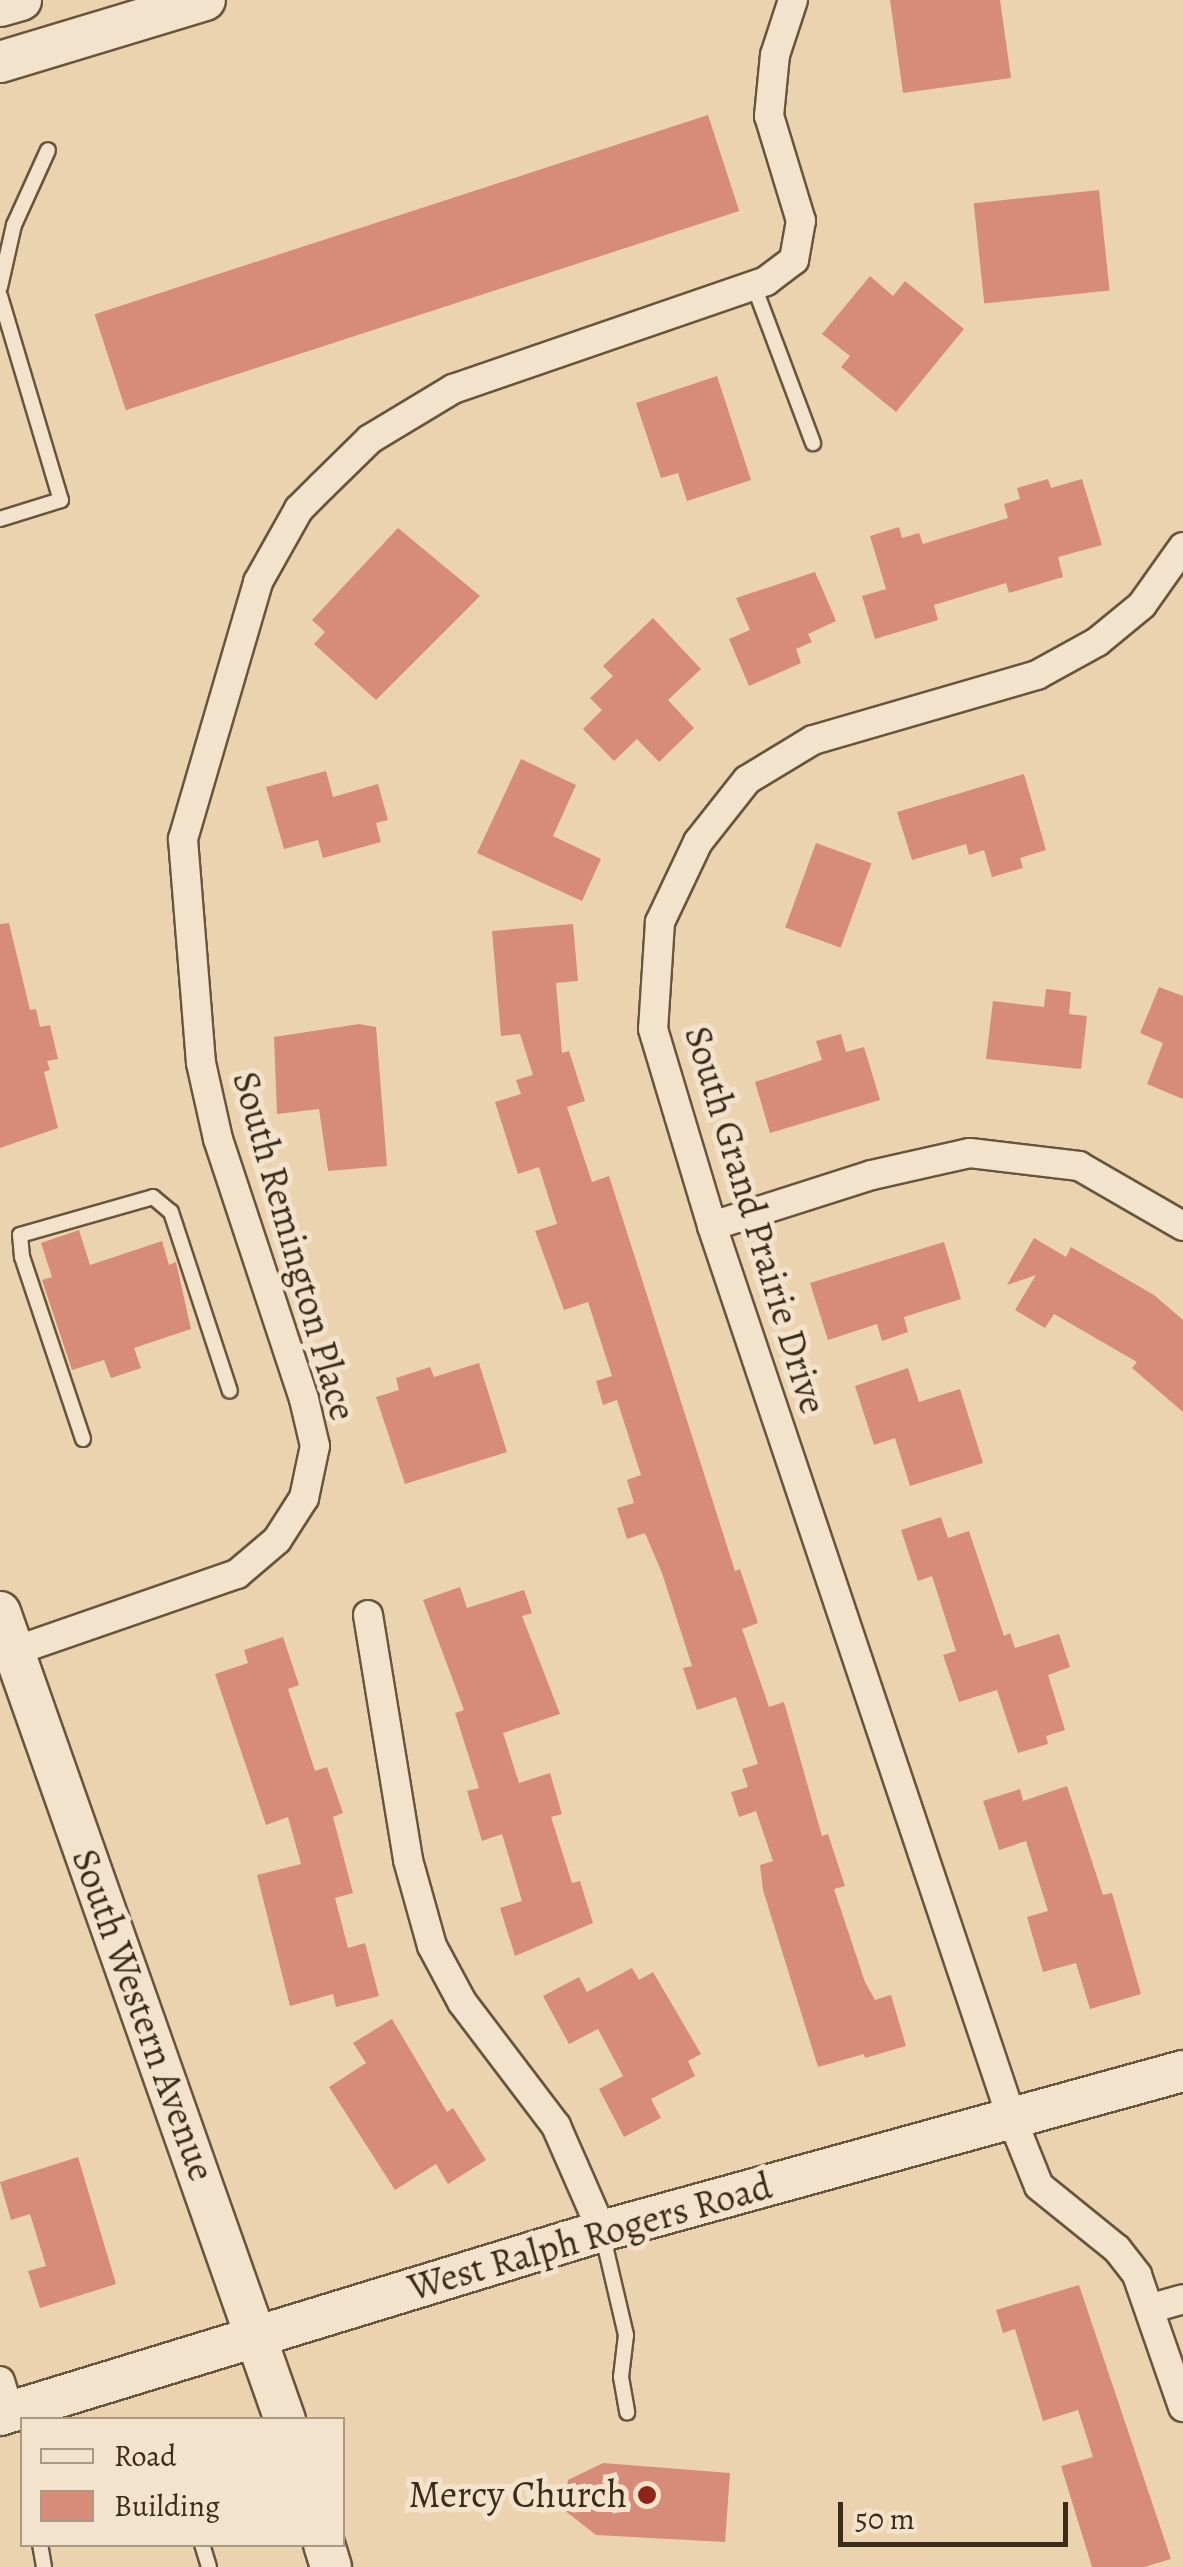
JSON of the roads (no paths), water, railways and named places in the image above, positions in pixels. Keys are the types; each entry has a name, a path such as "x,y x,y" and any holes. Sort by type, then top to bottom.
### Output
{"street":[{"path":"0,6 22,0"},
{"path":"0,62 205,0"},
{"name":"South Remington Place","path":"7,1654 237,1574 277,1540 304,1498 315,1446 304,1399 218,1139 201,1064 183,839 258,582 299,509 370,439 437,398 754,286 794,260 802,221 769,116 775,55 793,0"},
{"name":"South Grand Prairie Drive","path":"1183,546 1142,605 1097,642 1036,674 813,740 748,780 698,842 660,922 653,1030 712,1226 1012,2120 1038,2186 1117,2249 1152,2308 1183,2407"},
{"path":"712,1226 872,1175 970,1153 1078,1166 1183,1226"},
{"name":"South Western Avenue","path":"0,1612 7,1654 258,2334 283,2417"},
{"path":"368,1615 408,1860 432,1946 462,2002 556,2126 602,2231"},
{"name":"West Ralph Rogers Road","path":"3,2402 258,2334 602,2231 1183,2071"},
{"path":"1152,2308 1183,2299"}],"lane":[{"path":"0,287 14,225 48,150"},
{"path":"754,286 813,443"},
{"path":"0,296 3,317 62,500 0,519"},
{"path":"82,1439 22,1257 20,1235 153,1197 171,1212 230,1391"},
{"path":"602,2231 626,2335 621,2376 627,2412"}],"place":[{"name":"Mercy Church","path":"647,2495"}]}
